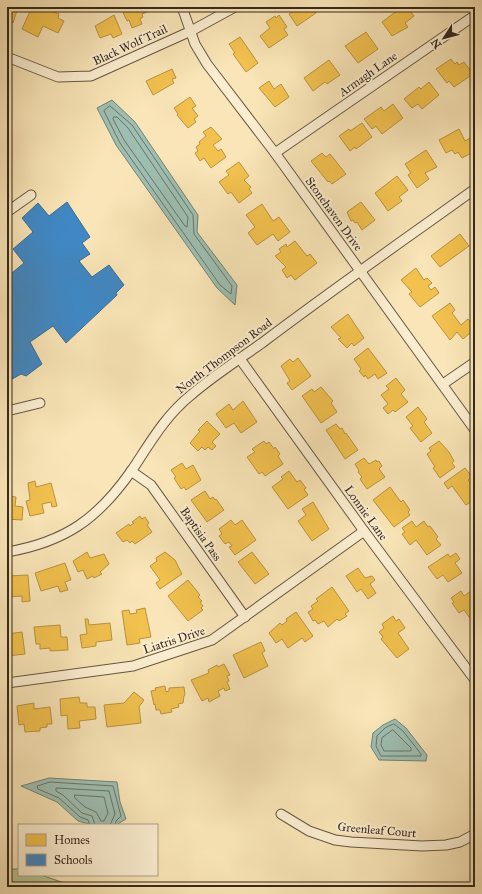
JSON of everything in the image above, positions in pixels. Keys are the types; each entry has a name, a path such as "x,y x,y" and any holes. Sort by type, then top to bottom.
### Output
{"street":[{"name":"Stonehaven Drive","path":"182,7 190,31 207,64 275,153 475,430"},
{"name":"Black Wolf Trail","path":"7,57 58,77 91,76 190,31 235,7"},
{"name":"Armagh Lane","path":"275,153 471,18 475,18"},
{"name":"North Thompson Road","path":"7,552 55,539 81,525 97,512 131,471 168,416 193,393 475,189"},
{"path":"7,212 31,195"},
{"name":"Lonnie Lane","path":"240,359 364,531 474,676"},
{"path":"443,384 475,362"},
{"path":"7,411 40,403"},
{"name":"Baptisia Pass","path":"131,471 151,485 245,617"},
{"name":"Liatris Drive","path":"7,683 133,666 212,640 364,531"},
{"name":"Greenleaf Court","path":"281,814 309,831 328,838 351,842 422,846 446,845 460,842 475,834"}],"green space":[{"path":"7,869 18,869 18,876 44,876 76,887 7,887"}],"water":[{"path":"112,100 135,122 198,215 197,232 237,285 235,305 217,288 116,145 97,108"},
{"path":"395,719 406,728 427,755 426,761 379,760 371,747 373,733 383,725"},
{"path":"49,778 117,782 120,802 126,819 118,824 89,824 78,821 57,802 21,786"}],"building: Homes":[{"path":"7,7 18,7 13,23 7,22"},
{"path":"39,7 59,14 58,18 64,21 58,33 43,26 38,37 22,29 31,9 37,11"},
{"path":"145,7 147,12 142,14 143,17 140,19 142,24 132,28 129,20 127,21 121,8"},
{"path":"299,7 312,7 316,13 297,26 289,14"},
{"path":"402,7 407,7 414,16 405,23 408,27 392,36 382,22"},
{"path":"114,15 122,34 113,38 111,34 100,38 95,26"},
{"path":"279,15 287,27 284,29 288,35 269,48 260,36 270,28 266,22 275,16 276,18"},
{"path":"366,32 378,49 358,63 345,46"},
{"path":"240,37 258,63 246,72 233,54 235,53 229,44"},
{"path":"451,59 455,64 457,62 459,65 464,62 473,74 454,87 449,81 447,83 436,69"},
{"path":"329,60 340,75 327,84 325,82 313,91 304,78"},
{"path":"172,69 176,78 172,79 174,83 153,95 146,81"},
{"path":"269,81 274,89 281,84 289,97 275,107 259,88"},
{"path":"429,82 439,95 422,109 418,104 412,108 404,99 419,87 421,89"},
{"path":"190,97 196,106 192,108 198,116 194,119 196,122 188,128 177,115 178,114 174,108"},
{"path":"393,104 403,118 382,134 376,126 372,129 364,119 381,107 384,111"},
{"path":"362,123 372,137 356,149 355,147 350,151 339,136"},
{"path":"211,127 222,139 213,145 218,151 221,149 226,157 211,168 204,158 200,161 195,153 198,151 196,147 200,144 199,142 206,136 203,132"},
{"path":"459,129 465,141 470,138 475,148 475,151 462,158 458,152 455,154 452,150 446,153 439,140"},
{"path":"426,150 437,167 425,173 429,179 417,188 408,175 411,173 405,164"},
{"path":"322,153 326,157 330,154 346,174 332,184 329,181 328,182 311,161"},
{"path":"239,162 249,176 244,180 251,187 249,189 252,193 239,203 231,192 228,194 219,182 229,175 226,171"},
{"path":"397,176 408,190 399,197 402,201 388,211 375,193"},
{"path":"361,202 375,220 362,230 357,222 355,223 353,220 351,221 347,212"},
{"path":"262,204 273,221 279,217 290,232 278,241 273,234 257,245 248,233 255,227 246,215"},
{"path":"460,234 469,246 440,267 431,256"},
{"path":"295,241 307,256 310,254 317,263 295,280 291,275 287,278 282,270 286,267 275,256 281,252 279,249 286,244 287,247"},
{"path":"416,268 424,280 427,278 432,283 428,286 431,290 435,287 439,293 420,307 409,294 412,292 401,280"},
{"path":"450,303 455,310 452,313 461,325 468,319 475,327 475,329 463,339 457,332 450,340 432,316"},
{"path":"348,314 364,338 354,346 352,343 347,348 338,339 341,338 331,327"},
{"path":"368,348 387,373 378,379 375,374 368,379 365,375 364,377 359,371 361,369 354,359"},
{"path":"298,358 311,376 292,390 287,383 290,381 281,366 290,359 293,362"},
{"path":"396,378 405,390 401,394 408,402 395,412 393,410 388,414 383,408 388,404 381,395 389,389 386,386"},
{"path":"321,387 333,401 331,403 337,412 321,423 302,396 312,389 314,392"},
{"path":"243,401 257,422 241,433 234,423 226,428 216,414 229,404 233,410"},
{"path":"418,407 427,419 424,422 432,433 421,442 410,428 413,426 406,417"},
{"path":"207,421 220,434 212,442 216,446 212,450 208,447 205,450 202,447 198,451 190,443 200,431 198,430"},
{"path":"336,424 340,429 342,428 358,450 345,459 326,430"},
{"path":"264,441 266,444 269,442 274,449 275,447 280,454 278,456 283,464 265,476 262,472 259,474 247,457 255,452 252,449"},
{"path":"439,441 449,452 454,461 452,463 455,467 440,478 433,468 435,467 427,454 431,451 429,448"},
{"path":"364,458 369,464 376,460 377,462 379,461 382,466 379,469 385,477 367,489 360,479 362,477 355,464"},
{"path":"182,463 186,469 193,465 201,480 186,490 184,487 181,489 171,470"},
{"path":"465,468 472,477 468,480 475,489 475,499 466,505 452,486 448,489 444,483"},
{"path":"289,471 297,482 300,480 306,488 304,489 308,495 288,509 272,487 283,479 281,477"},
{"path":"35,481 36,487 51,483 57,506 52,507 51,502 42,504 44,513 30,516 26,501 30,500 28,483"},
{"path":"390,487 401,502 403,500 410,510 408,512 410,515 394,527 373,500"},
{"path":"205,491 210,499 213,497 215,500 216,499 224,510 207,522 191,500"},
{"path":"7,496 16,497 15,506 23,507 22,520 7,519"},
{"path":"313,502 329,529 312,541 298,521 306,515 302,509"},
{"path":"140,516 142,519 145,517 149,523 147,525 152,532 135,544 132,541 130,543 127,540 123,542 116,533 129,524 130,526 134,523 132,522"},
{"path":"231,520 235,525 242,520 256,540 235,555 229,547 232,546 229,542 225,544 219,536 222,534 219,529"},
{"path":"412,521 416,527 424,521 428,527 430,526 438,537 436,539 441,545 427,555 416,540 410,545 402,534 405,532 402,528"},
{"path":"87,552 90,558 104,554 109,564 100,572 102,574 94,578 93,576 87,579 83,570 78,572 73,561"},
{"path":"165,552 175,560 182,574 160,589 156,583 160,580 150,566 157,561 156,558"},
{"path":"252,552 269,574 255,584 238,562"},
{"path":"456,553 460,559 455,563 462,573 448,582 443,575 437,579 428,567 448,554 450,557"},
{"path":"65,563 71,580 65,582 68,590 60,592 58,586 41,591 35,573"},
{"path":"358,568 365,578 372,576 375,580 370,584 376,593 368,599 361,589 357,592 346,576"},
{"path":"28,575 30,601 22,602 22,596 7,597 7,576"},
{"path":"188,580 200,595 198,597 202,601 200,602 203,606 201,608 203,610 188,621 168,596"},
{"path":"332,587 349,611 345,614 347,616 339,621 337,619 328,627 324,621 318,624 315,620 313,621 308,612 313,609 311,606 318,601 316,599"},
{"path":"475,588 475,619 472,621 464,610 459,613 452,603 454,602 451,598 461,591 464,596"},
{"path":"145,608 151,637 139,639 140,643 127,645 122,611 129,610 130,614 137,613 136,610"},
{"path":"296,612 313,636 305,642 302,638 288,648 282,639 276,643 269,633 280,623 282,625 287,621 286,619"},
{"path":"393,616 396,621 399,619 405,628 398,633 409,649 397,658 381,639 383,637 379,632 384,628 382,624"},
{"path":"85,619 88,619 89,625 110,623 112,640 96,642 96,646 82,648 80,635 87,634"},
{"path":"60,625 61,637 67,637 68,650 50,651 50,648 40,649 40,644 36,644 34,627"},
{"path":"22,632 25,654 7,656 7,634"},
{"path":"261,642 265,651 262,653 268,666 244,678 233,655"},
{"path":"224,664 230,675 227,676 229,681 227,682 230,689 225,691 224,688 218,691 220,696 209,702 208,698 202,701 191,680 209,673 208,670 217,665 218,667"},
{"path":"165,686 166,692 169,691 169,688 184,687 185,695 183,703 178,704 179,707 171,709 172,712 161,714 160,710 156,710 151,691 156,690 155,688"},
{"path":"134,692 144,700 139,707 141,723 107,727 104,705 124,703"},
{"path":"79,697 80,703 87,703 87,707 95,707 96,719 79,721 80,728 68,729 67,715 61,716 60,699"},
{"path":"34,703 34,709 50,707 52,724 47,724 47,727 40,728 40,731 25,732 24,724 19,725 17,706"}],"building: Schools":[{"path":"67,202 90,237 82,243 90,254 79,261 92,277 109,265 124,285 116,293 117,295 66,343 53,326 30,342 42,364 26,376 21,374 7,382 7,277 24,263 13,249 33,232 22,218 38,203 49,216"}]}
